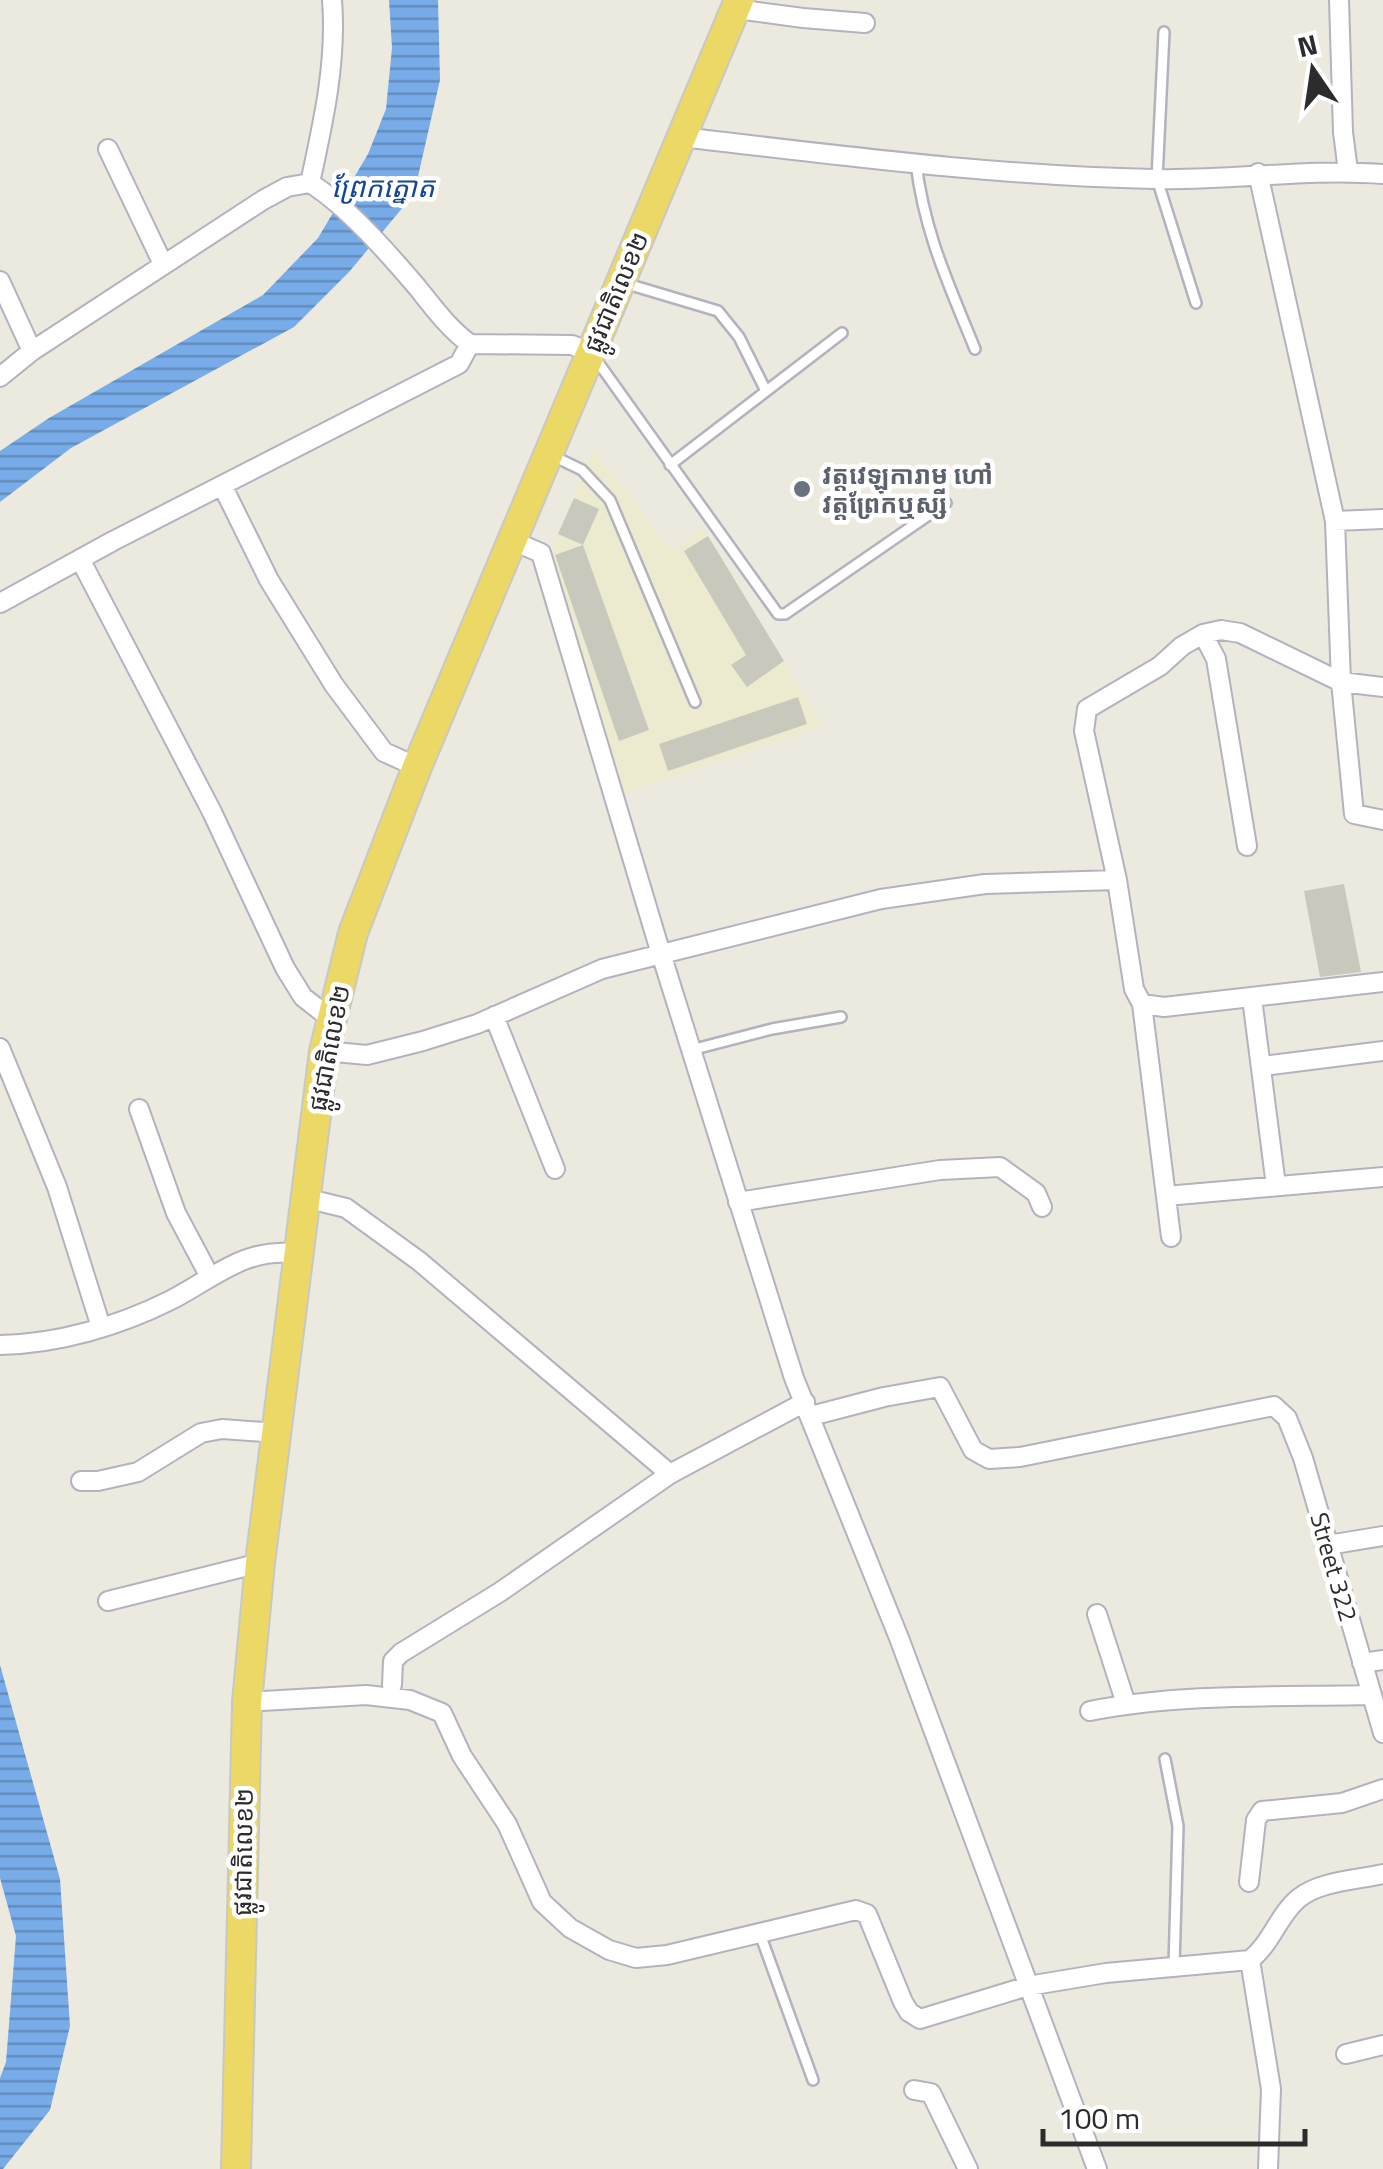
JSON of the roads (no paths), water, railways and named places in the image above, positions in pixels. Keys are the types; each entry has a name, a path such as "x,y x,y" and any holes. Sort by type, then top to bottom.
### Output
{"highway":[{"name":"ផ្លូវជាតិលេខ២","path":"236,2169 247,1702 260,1563 324,1051 353,933 417,768 738,4"}],"street":[{"path":"310,183 327,106 334,24 332,0"},
{"path":"1339,0 1348,171"},
{"path":"738,4 803,18 866,23"},
{"path":"681,137 972,170 1157,179 1348,171 1383,174"},
{"path":"108,149 163,264"},
{"path":"1258,173 1335,521 1341,682 1354,814 1383,820"},
{"path":"0,377 32,351 163,264 287,187 310,183 327,194 457,335 470,344 572,345 590,352"},
{"path":"0,281 32,351"},
{"path":"0,603 458,364 470,344"},
{"path":"222,485 269,580 334,685 384,752 417,768"},
{"path":"1335,521 1383,520"},
{"path":"514,542 540,553 738,1202 808,1409 899,1638 1097,2169"},
{"path":"80,559 212,812 285,968 303,997 332,1019"},
{"path":"1171,1238 1142,1004 1134,988 1084,718 1087,710 1160,666 1182,646 1203,634 1221,630 1240,633 1341,682 1383,687"},
{"path":"1203,634 1216,659 1246,846"},
{"path":"324,1051 368,1055 477,1024 602,969 881,900 985,884 1116,880"},
{"path":"1142,1004 1164,1007 1383,982"},
{"path":"1252,998 1276,1186"},
{"path":"494,1016 555,1169"},
{"path":"0,1048 56,1187 102,1327"},
{"path":"1263,1066 1383,1051"},
{"path":"139,1109 176,1213 210,1276"},
{"path":"738,1202 940,1170 1000,1168 1036,1194 1042,1207"},
{"path":"1166,1196 1383,1177"},
{"path":"306,1198 346,1208 419,1260 670,1474"},
{"path":"0,1345 62,1339 102,1327 170,1301 210,1276 275,1250 298,1254"},
{"name":"Street 322","path":"808,1409 940,1387 973,1450 989,1459 1020,1457 1274,1406 1287,1418 1303,1458 1383,1733"},
{"path":"392,1686 393,1662 401,1653 500,1592 670,1474 808,1409"},
{"path":"81,1480 98,1481 138,1472 201,1433 222,1429 278,1433"},
{"path":"1328,1545 1383,1536"},
{"path":"108,1600 260,1563"},
{"path":"1097,1614 1126,1704"},
{"path":"1362,1663 1383,1660"},
{"path":"247,1702 366,1695 410,1700 442,1713 462,1756 507,1824 542,1902 570,1928 609,1950 636,1958 668,1955 856,1910 867,1914 903,2002 920,2019 1028,1986 1106,1973 1250,1960 1297,1900 1313,1890 1383,1874"},
{"path":"1090,1712 1126,1704 1371,1695"},
{"path":"1249,1882 1256,1820 1262,1811 1342,1803 1383,1789"},
{"path":"1250,1960 1271,2089 1268,2169"},
{"path":"1346,2054 1383,2046"},
{"path":"914,2090 932,2093 968,2169"}],"lane":[{"path":"1164,32 1157,179 1196,303"},
{"path":"916,163 930,237 975,350"},
{"path":"621,282 718,310 739,337 766,391"},
{"path":"670,465 842,333"},
{"path":"590,352 778,614 784,614 846,574 946,503"},
{"path":"548,454 582,470 610,500 694,702"},
{"path":"691,1050 772,1029 842,1017"},
{"path":"1165,1759 1178,1826 1174,1966"},
{"path":"760,1934 813,2080"}],"water":[{"name":"ព្រែកត្នោត","path":"389,0 438,0 440,80 414,194 349,272 294,327 71,448 0,502 0,451 49,418 263,295 318,238 368,154 386,109 392,48"},
{"path":"0,1665 60,1879 70,2026 50,2110 3,2169 0,2078 6,2062 16,1936 0,1878"}],"place":[{"name":"វត្តវេឡុការាម ហៅ វត្តព្រែកឬស្សី","path":"802,489"}]}
